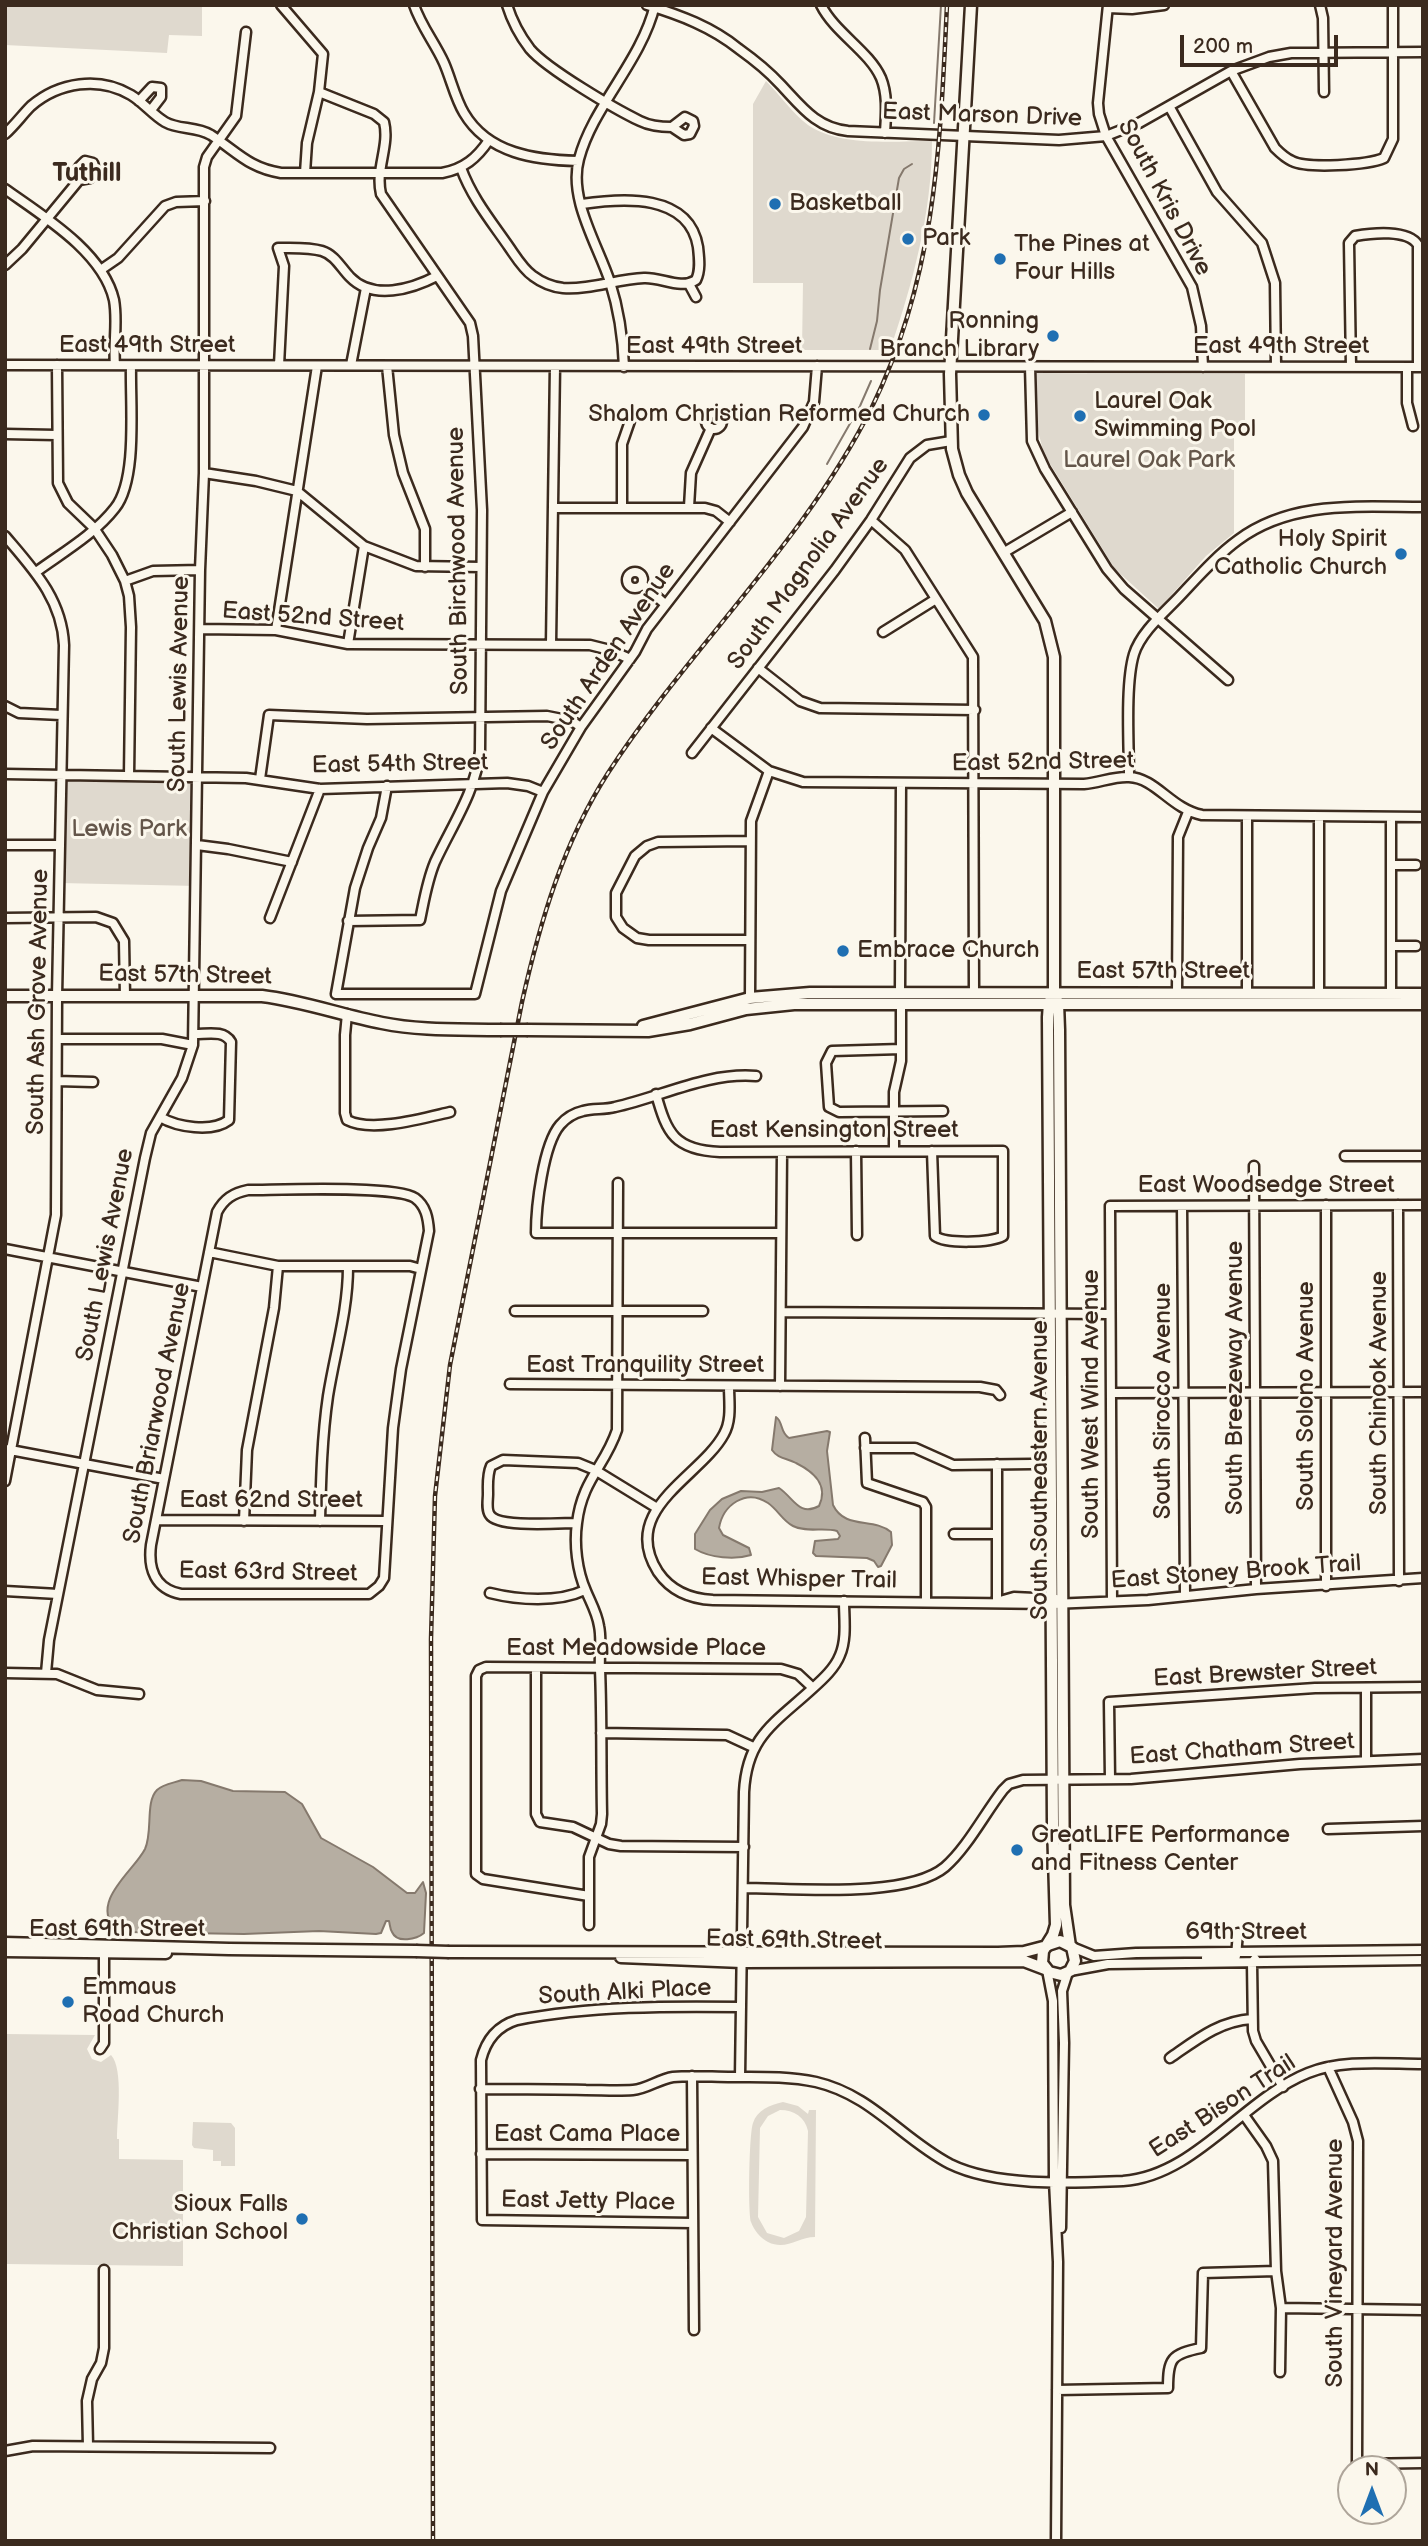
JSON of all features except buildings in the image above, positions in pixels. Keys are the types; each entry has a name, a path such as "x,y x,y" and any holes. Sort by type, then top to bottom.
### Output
{"main road":[{"name":"South Southeastern Avenue","path":"971,5 950,366 951,441 962,482 1045,621 1052,644 1055,671 1056,1314 1063,1602 1056,1925 1048,1945"},
{"name":"East 57th Street","path":"612,1030 651,1024 750,998 810,993 901,998 1423,1004"},
{"name":"East 57th Street","path":"5,996 262,996 301,1002 382,1023 412,1027 660,1030 762,1006 832,1004 892,997 974,993 1054,1000 1177,993 1423,994"},
{"name":"South Southeastern Avenue","path":"1056,1314 1052,1600 1063,1905 1071,1947"},
{"path":"1060,1941 1071,1947 1075,1961 1069,1971 1057,1975 1046,1970 1041,1959 1048,1945 1060,1941"},
{"name":"East 69th Street","path":"5,1943 194,1953 229,1949 1024,1961 1046,1970"},
{"name":"East 69th Street","path":"742,1957 1024,1952 1048,1945"},
{"name":"East 69th Street","path":"5,1951 104,1948"}],"street":[{"path":"282,5 323,54 319,92 307,143 305,173"},
{"path":"414,5 423,28 442,59 464,113 482,136 530,158 578,161"},
{"path":"507,5 513,22 532,51 555,70 640,121 660,127 672,127"},
{"path":"821,5 829,20 880,76 886,97 885,133"},
{"path":"1108,7 1132,9 1164,5"},
{"path":"1320,5 1323,18 1324,92"},
{"path":"1231,71 1275,148 1283,156 1294,163 1308,165 1372,164 1384,158 1393,139 1393,5"},
{"path":"624,367 621,324 610,282 587,226 577,183 578,161 589,134 641,43 652,6"},
{"name":"East Marson Drive","path":"652,6 695,22 738,47 816,122 841,131 1059,140 1106,136 1139,123 1231,71 1269,57 1290,53 1423,52"},
{"name":"South Kris Drive","path":"1108,7 1099,114 1106,136 1192,288 1201,326 1203,367"},
{"name":"South Lewis Avenue","path":"46,1673 58,1594 151,1132 182,1078 194,1045 204,473 205,163 232,124 238,108 246,32"},
{"path":"5,134 41,99 57,90 73,85 103,85 121,90 168,124 196,128 262,170 281,173 435,173 461,168 480,154 489,140"},
{"path":"139,101 152,87 161,89 161,97 151,110"},
{"name":"South Birchwood Avenue","path":"319,92 374,114 384,122 386,140 379,188 383,200 470,323 481,469 479,761 472,784 434,864 420,920 348,921"},
{"path":"1169,106 1221,197 1262,243 1275,283 1276,367"},
{"path":"461,168 475,200 533,276 561,288 646,278 690,284"},
{"path":"5,265 22,249 79,180"},
{"path":"5,189 47,219 102,270 114,301 115,365"},
{"path":"582,204 620,200 657,204 678,212 692,227 698,250 699,275 690,284"},
{"path":"102,270 118,258 165,206 176,202 205,201"},
{"path":"1351,367 1349,243 1355,236 1405,235 1415,240 1418,245 1421,367"},
{"path":"279,365 284,266 278,248 324,251 351,278 366,288 411,288 437,276"},
{"path":"690,284 696,297"},
{"path":"351,365 366,288"},
{"name":"East 49th Street","path":"5,365 1421,367"},
{"path":"57,365 57,476 61,491 71,507 94,528 112,555 125,581 131,612 129,776"},
{"path":"36,572 94,528 119,503 129,479 131,366"},
{"path":"276,631 317,366"},
{"path":"387,366 394,435 402,473 425,529 425,567"},
{"path":"551,644 555,366"},
{"name":"South Arden Avenue","path":"348,921 336,994 475,994 501,891 543,792 581,727 630,659 665,604 803,427 814,402 817,366"},
{"path":"1030,366 1032,441 1045,469 1107,569 1124,589 1228,680"},
{"path":"1407,367 1407,403 1413,426"},
{"path":"622,507 622,444 630,421"},
{"path":"689,507 691,472 711,428"},
{"path":"5,434 56,435"},
{"name":"South Magnolia Avenue","path":"692,753 871,520 916,452 934,443 951,441"},
{"path":"204,473 297,491 364,546 425,567 481,568"},
{"path":"554,508 689,507 716,511 730,522"},
{"path":"1129,777 1131,667 1138,646 1159,618 1225,551 1253,530 1277,519 1321,508 1423,507"},
{"path":"1003,553 1072,512"},
{"path":"871,520 905,550 973,657 974,993"},
{"name":"South Ash Grove Avenue","path":"5,536 36,572 52,598 62,626 64,645 56,1215 8,1449 5,1481"},
{"path":"348,644 364,546"},
{"name":"East 52nd Street","path":"125,581 153,571 201,570"},
{"path":"642,584 665,604"},
{"path":"883,632 936,599"},
{"name":"East 52nd Street","path":"200,629 276,631 348,644 551,644 599,647 630,659"},
{"path":"758,668 800,701 820,708 975,710"},
{"path":"5,706 19,713 61,715"},
{"path":"260,779 269,715 333,719 547,716 572,721 581,727"},
{"name":"East 52nd Street","path":"710,728 769,771 792,779 818,783 1054,784 1097,783 1129,777 1149,783 1188,813"},
{"path":"750,998 750,841 753,811 769,771"},
{"name":"East 54th Street","path":"5,774 260,779 320,789 515,784 543,792"},
{"path":"894,1151 894,1112 901,1049 901,783"},
{"path":"348,921 362,865 381,818 387,786"},
{"path":"270,918 320,789"},
{"path":"1177,993 1178,837 1188,813 1247,817 1423,817"},
{"path":"1247,817 1247,994"},
{"path":"1319,817 1320,994"},
{"path":"1391,817 1391,994"},
{"path":"750,841 652,844 638,852 631,861 615,898 616,917 637,938 750,940"},
{"path":"5,845 60,845"},
{"path":"197,845 292,862"},
{"path":"1391,865 1416,865"},
{"path":"5,918 96,917 116,926 124,941 125,996"},
{"path":"1391,946 1416,946"},
{"path":"347,1014 347,1119 358,1124 404,1123 450,1112"},
{"path":"160,1117 174,1124 189,1126 217,1126 229,1120 231,1042 222,1034 195,1034"},
{"path":"57,1039 162,1039 194,1045"},
{"path":"901,1049 835,1049 830,1053 827,1059 827,1100 830,1108 839,1112 943,1111"},
{"path":"756,1076 728,1076 615,1107 582,1111 562,1122 550,1142 537,1203 536,1233 781,1233"},
{"path":"57,1081 93,1082"},
{"name":"East Kensington Street","path":"656,1094 664,1124 682,1144 694,1149 782,1152 856,1151 894,1151 932,1151 1003,1151 1003,1237 994,1240 943,1241 935,1236 932,1151"},
{"path":"856,1151 857,1235"},
{"path":"780,1386 782,1152"},
{"path":"1345,1156 1423,1156"},
{"name":"South Breezeway Avenue","path":"1254,1166 1256,1589"},
{"path":"589,1925 589,1857 602,1814 602,1690 600,1628 595,1608 585,1590 577,1554 577,1523 582,1498 617,1430 618,1183"},
{"name":"South Briarwood Avenue","path":"156,1580 149,1559 156,1520 217,1213 228,1198 236,1192 248,1190 389,1190 413,1196 426,1210 429,1231 421,1269"},
{"name":"South Chinook Avenue","path":"1398,1205 1399,1581"},
{"name":"East Woodsedge Street","path":"1110,1206 1423,1205"},
{"name":"South West Wind Avenue","path":"1110,1206 1112,1601"},
{"name":"South Sirocco Avenue","path":"1182,1206 1185,1595"},
{"name":"South Solono Avenue","path":"1326,1206 1326,1586"},
{"path":"5,1249 202,1287"},
{"path":"209,1252 278,1266 410,1266 421,1269 401,1368 393,1428 386,1521"},
{"path":"244,1521 247,1450 274,1308 278,1266"},
{"path":"320,1521 328,1394 346,1302 348,1267"},
{"path":"515,1311 703,1311"},
{"path":"781,1312 1110,1314"},
{"name":"East Tranquility Street","path":"510,1384 980,1387 996,1390 1000,1395"},
{"name":"East Whisper Trail","path":"729,1386 729,1421 723,1436 657,1508 649,1528 650,1554 662,1578 679,1592 703,1600 997,1602 1014,1597 1063,1602"},
{"path":"1111,1394 1423,1392"},
{"path":"865,1438 867,1483 923,1502 926,1507 926,1602"},
{"path":"865,1448 915,1448 953,1465 1032,1464"},
{"path":"8,1449 164,1479"},
{"path":"577,1523 506,1523 495,1519 488,1511 489,1471 494,1463 570,1461 595,1470 657,1508"},
{"path":"997,1464 997,1602"},
{"name":"East 62nd Street","path":"156,1520 386,1521"},
{"name":"East 63rd Street","path":"156,1580 168,1591 181,1594 362,1596 379,1586 385,1570 386,1521"},
{"path":"954,1534 997,1534"},
{"name":"East Stoney Brook Trail","path":"1063,1602 1112,1601 1423,1578"},
{"path":"490,1593 506,1597 570,1597 585,1590"},
{"path":"5,1591 58,1594"},
{"path":"740,2077 745,1780 753,1747 764,1733 827,1675 841,1654 844,1639 844,1601"},
{"name":"East Meadowside Place","path":"589,1896 483,1879 477,1874 477,1673 486,1667 788,1670 799,1674 813,1688"},
{"path":"536,1668 537,1819 545,1824 573,1827 609,1844 621,1846 744,1847"},
{"path":"5,1673 66,1676 97,1690 139,1694"},
{"name":"East Brewster Street","path":"1110,1779 1109,1702 1315,1688 1423,1687"},
{"path":"1366,1688 1366,1760"},
{"path":"601,1733 727,1735 753,1747"},
{"name":"East Chatham Street","path":"744,1888 862,1888 910,1884 923,1880 950,1862 1009,1784 1023,1780 1110,1779 1366,1760 1423,1759"},
{"path":"1328,1829 1423,1826"},
{"path":"1158,1964 1182,1959 1232,1957 1238,1952 1238,1934"},
{"name":"69th Street","path":"1071,1947 1094,1956 1423,1951"},
{"path":"100,2049 104,2043 104,1948"},
{"path":"1283,2087 1256,2042 1252,2019 1252,1963 1258,1957 1308,1955 1322,1951"},
{"path":"1056,2541 1059,2181 1064,2043 1062,1991 1069,1971 1098,1964 1423,1960"},
{"path":"1046,1970 1053,2001 1059,2181"},
{"name":"South Alki Place","path":"482,2220 481,2060 486,2046 496,2032 509,2023 531,2018 611,2009 741,2007"},
{"path":"1170,2058 1214,2028 1228,2022 1252,2019"},
{"name":"East Bison Trail","path":"480,2089 633,2090 669,2078 692,2077 772,2077 817,2082 859,2099 950,2163 967,2170 1000,2178 1124,2180 1155,2174 1177,2164 1300,2077 1328,2067 1423,2064"},
{"name":"South Vineyard Avenue","path":"1328,2067 1353,2122 1358,2141 1357,2464 1423,2463"},
{"path":"692,2077 694,2330"},
{"path":"1244,2115 1273,2161 1276,2271 1281,2308 1280,2372"},
{"name":"East Cama Place","path":"481,2154 692,2155"},
{"name":"East Jetty Place","path":"482,2220 693,2223"},
{"path":"88,2446 87,2401 104,2348 104,2270"},
{"path":"1057,2390 1168,2388 1168,2365 1176,2355 1201,2348 1203,2273 1276,2271"},
{"path":"1281,2308 1423,2310"},
{"path":"5,2451 20,2446 270,2448"}],"green space":[{"path":"5,5 202,5 202,36 169,35 167,53 5,45"},
{"path":"766,81 802,120 821,132 851,140 932,141 929,194 920,247 890,350 802,350 803,283 753,283 753,104"},
{"name":"Laurel Oak Park","path":"1036,373 1245,374 1245,429 1234,429 1234,533 1206,556 1159,609 1115,569 1044,454 1037,427"},
{"name":"Lewis Park","path":"61,775 198,777 197,886 60,883"},
{"path":"5,2034 95,2035 87,2049 92,2059 101,2062 111,2055 119,2082 119,2159 183,2160 183,2266 5,2264"},
{"path":"783,2102 798,2106 808,2114 809,2110 816,2110 815,2237 781,2245 768,2242 756,2231 751,2222 749,2203 753,2123 761,2111","holes":["785,2110 802,2118 808,2131 806,2217 799,2231 784,2238 767,2233 758,2217 760,2128 768,2116"]},
{"path":"193,2122 231,2123 235,2128 235,2166 221,2166 221,2161 213,2161 213,2150 194,2148"}],"shaded area":[{"path":"776,1417 789,1438 830,1432 827,1451 833,1505 845,1518 876,1525 891,1532 892,1545 881,1566 878,1567 874,1561 867,1558 816,1556 813,1553 815,1541 838,1539 840,1536 837,1531 809,1530 793,1526 768,1503 752,1497 744,1498 730,1506 719,1528 723,1535 749,1548 751,1555 723,1557 695,1549 695,1534 710,1510 722,1499 741,1491 762,1492 779,1488 802,1508 812,1509 819,1506 822,1492 814,1475 772,1450"},
{"path":"182,1780 201,1781 233,1791 285,1792 302,1804 321,1838 373,1867 407,1893 415,1893 423,1882 426,1893 424,1933 412,1938 398,1938 391,1931 389,1921 386,1921 381,1933 376,1934 319,1931 244,1934 127,1932 115,1929 109,1918 111,1897 145,1849 153,1795 162,1786"}],"waterway":[{"path":"934,123 941,5"},
{"path":"870,349 877,321 899,178 904,169 912,164"},
{"path":"827,464 871,381"}],"railway":[{"path":"433,2541 431,1639 435,1496 450,1365 522,1002 555,884 592,800 640,727 814,504 872,407 893,358 910,309 931,210 941,109 947,5"}],"place":[{"name":"Basketball","path":"775,204"},
{"name":"Park","path":"908,239"},
{"name":"The Pines at Four Hills","path":"1000,259"},
{"name":"Ronning Branch Library","path":"1053,336"},
{"name":"Shalom Christian Reformed Church","path":"984,415"},
{"name":"Laurel Oak Swimming Pool","path":"1080,416"},
{"name":"Holy Spirit Catholic Church","path":"1401,554"},
{"name":"Embrace Church","path":"843,951"},
{"name":"GreatLIFE Performance and Fitness Center","path":"1017,1850"},
{"name":"Emmaus Road Church","path":"68,2002"},
{"name":"Sioux Falls Christian School","path":"302,2219"}],"district":[{"name":"Tuthill","path":"87,174"}]}
